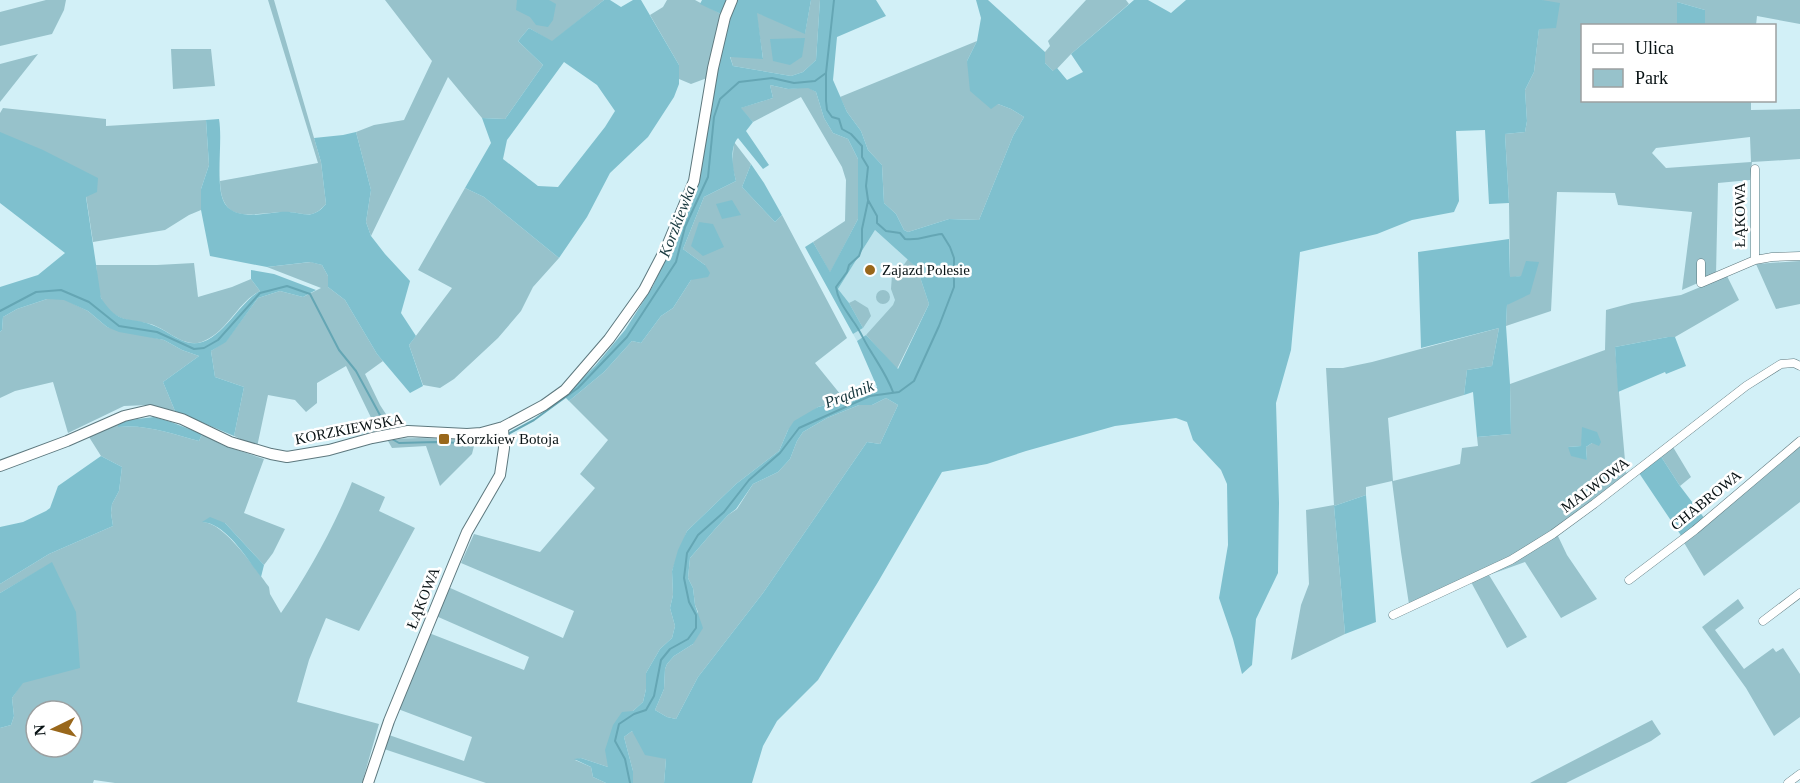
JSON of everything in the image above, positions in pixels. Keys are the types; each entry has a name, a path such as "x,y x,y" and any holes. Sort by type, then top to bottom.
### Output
{"street":[{"name":"KORZKIEWSKA","path":"0,466 67,441 124,416 150,411 182,419 231,442 287,457 408,432 481,433 503,427 544,405 565,390 609,339 644,290 668,246 694,181 713,68 725,18 732,0"},
{"name":"ŁĄKOWA","path":"1755,169 1755,260"},
{"name":"ŁĄKOWA","path":"1701,263 1701,283 1755,260 1800,256"},
{"name":"MALWOWA","path":"1393,615 1511,560 1553,534 1594,504 1746,386 1781,364 1794,363 1800,366"},
{"name":"ŁĄKOWA","path":"368,783 389,721 454,562 467,532 500,475 504,448 503,427"},
{"name":"CHABROWA","path":"1629,580 1695,530 1800,441"},
{"path":"1763,621 1800,593"},
{"path":"1788,783 1800,774"}],"shaded area":[{"path":"517,0 549,0 556,4 553,20 548,27 536,25 530,17 516,10"},
{"path":"604,0 610,0 621,7 633,0 641,0 679,65 679,84 674,97 648,137 610,173 587,217 559,258 484,197 465,188 491,143 482,118 505,119 543,65 518,41 529,28 552,41","holes":["564,62 597,85 615,111 558,187 538,186 503,159 507,140"]},
{"path":"702,0 727,0 721,14 700,4"},
{"path":"735,0 811,0 805,34 757,13 763,59 730,57 733,66 791,76 803,72 816,60 820,0 876,0 886,16 837,37 833,80 847,112 861,131 868,150 882,165 884,203 896,214 904,230 908,232 949,219 979,220 1013,136 1024,117 998,104 991,109 970,91 967,61 977,41 981,18 976,0 988,0 1045,52 1045,63 1053,71 1057,68 1067,80 1083,72 1071,54 1134,0 1148,0 1171,13 1186,0 1542,0 1560,3 1556,28 1539,29 1534,72 1525,90 1527,121 1525,132 1505,134 1509,203 1489,204 1485,130 1456,131 1459,201 1454,212 1412,220 1377,234 1300,252 1291,350 1276,403 1279,503 1278,573 1256,619 1252,665 1242,674 1219,598 1228,545 1227,484 1221,470 1193,440 1187,422 1176,418 1115,426 987,464 942,472 818,680 777,721 763,746 752,783 664,783 666,759 645,755 632,731 624,737 633,771 633,783 606,783 593,777 591,767 574,759 581,758 608,767 605,750 613,725 622,712 633,711 643,702 646,673 660,649 672,638 675,626 670,608 673,595 672,571 687,531 736,484 779,451 794,421 818,407 845,400 877,387 857,341 866,335 898,369 929,304 917,268 875,230 838,289 863,328 853,334 805,247 813,242 830,272 858,219 858,159 848,139 833,133 824,118 816,92 808,88 788,89 770,85 773,98 741,108 753,122 746,131 769,165 763,169 738,138 733,147 736,181 704,197 683,249 705,265 710,273 708,277 691,280 673,308 661,316 641,343 632,341 604,372 569,401 564,396 595,366 625,330 653,286 694,195 727,20","holes":["886,398 898,405 880,444 867,442 763,593 698,677 676,719 655,710 664,689 667,664 674,656 693,644 703,628 695,605 693,588 688,578 690,558 736,509 753,484 778,472 790,459 803,432 827,418 859,405 872,405"]},
{"path":"1677,2 1705,10 1705,24 1677,24"},
{"path":"805,38 802,57 790,65 773,61 770,39"},
{"path":"219,119 221,194 230,209 248,215 280,212 310,214 320,210 326,204 321,162 314,138 356,132 371,190 366,222 371,236 410,281 401,313 416,336 409,345 423,386 410,393 377,354 345,300 328,287 328,276 322,265 310,262 267,267 210,256 201,210 201,189 209,165 206,120"},
{"path":"0,132 43,150 98,178 97,192 86,197 101,298 119,317 152,325 186,342 197,343 217,333 251,297 260,291 251,279 251,270 274,274 316,290 303,297 280,291 258,298 226,342 211,351 215,377 244,387 234,436 175,411 163,382 199,356 164,340 119,332 107,327 88,311 64,300 47,299 17,309 3,317 0,332 0,287 38,275 65,253 0,203"},
{"path":"751,164 782,215 775,222 742,187"},
{"path":"732,200 741,215 722,219 716,204"},
{"path":"699,222 713,224 724,247 703,256 691,246"},
{"path":"875,230 917,268 929,304 857,341 853,334 863,328 838,289"},
{"path":"1509,239 1510,277 1521,276 1526,261 1539,262 1530,294 1507,305 1511,434 1477,437 1473,392 1464,395 1467,370 1492,366 1499,328 1421,348 1418,252"},
{"path":"1675,337 1686,366 1666,374 1665,372 1618,392 1615,347"},
{"path":"154,417 202,434 199,441 149,428 118,427 118,424 129,420"},
{"path":"1582,427 1597,432 1601,442 1599,446 1592,443 1586,447 1587,460 1571,456 1568,447 1581,446"},
{"path":"1660,455 1705,519 1682,537 1639,473"},
{"path":"101,456 122,467 119,491 112,504 113,526 49,554 0,584 0,527 23,522 46,511 50,508 58,486"},
{"path":"1366,495 1376,622 1345,634 1334,506"},
{"path":"210,517 225,523 264,565 261,577 228,535 211,524 202,522"},
{"path":"52,562 76,612 80,668 23,683 12,698 14,716 11,725 0,728 0,593"}],"green space":[{"path":"46,0 66,0 64,10 52,34 0,46 0,12"},
{"path":"268,0 274,0 321,162 326,204 311,214 283,212 240,214 232,211 226,205 222,195 220,181 318,163"},
{"path":"385,0 604,0 552,42 529,28 518,41 543,65 505,119 482,118 448,77 371,236 366,222 371,190 356,132 374,125 404,120 432,61"},
{"path":"667,0 695,0 721,14 707,78 691,84 679,79 679,65 650,15 663,7"},
{"path":"811,0 820,0 816,60 803,72 791,76 733,66 730,56 763,58 756,12 805,33"},
{"path":"1086,0 1126,0 1129,4 1071,54 1054,72 1045,63 1045,52 1050,46 1048,41"},
{"path":"1542,0 1800,0 1800,24 1757,16 1756,24 1705,24 1705,10 1677,2 1677,24 1581,24 1581,102 1751,102 1751,110 1800,109 1800,159 1752,162 1750,180 1718,183 1716,275 1682,290 1692,212 1618,205 1615,193 1557,192 1551,311 1506,326 1507,305 1521,276 1510,278 1505,134 1525,132 1527,121 1525,90 1534,72 1539,28 1555,28","holes":["1750,137 1751,162 1666,168 1652,153 1656,148"]},
{"path":"977,41 967,61 998,104 1024,117 1013,136 979,220 949,219 908,232 904,230 896,214 884,203 882,165 868,150 861,131 847,112 840,97"},
{"path":"171,49 211,49 215,86 173,89"},
{"path":"38,54 0,102 0,64"},
{"path":"770,85 788,89 808,87 816,92 824,118 833,133 848,139 858,159 858,219 830,273 813,242 845,221 846,180 842,167 801,97 753,122 740,108 773,98"},
{"path":"3,108 106,119 106,126 206,120 209,165 201,189 201,210 165,230 93,242 86,196 0,133 0,113"},
{"path":"734,142 751,164 742,187 775,222 782,215 847,338 815,363 845,400 818,407 788,430 779,451 736,484 687,531 672,571 673,595 670,608 675,626 672,638 660,649 646,673 643,702 633,711 608,767 581,758 575,760 591,767 593,777 606,783 486,783 384,749 389,735 464,761 472,737 398,709 429,633 524,670 529,657 436,616 448,587 563,638 574,611 461,563 474,534 540,552 595,488 580,474 608,440 569,401 604,372 632,341 641,343 661,316 673,308 691,280 705,265 683,249 704,197 736,181 732,165"},
{"path":"465,188 484,197 559,258 533,287 521,311 498,338 454,379 440,388 423,385 409,345 452,288 418,270"},
{"path":"908,259 917,268 929,304 897,369 866,335 893,305 895,300 891,289 892,275 895,277"},
{"path":"1800,261 1800,304 1776,309 1756,264"},
{"path":"311,262 322,265 328,276 328,287 345,300 383,361 365,374 380,405 395,428 378,432 346,366 317,383 317,403 306,412 295,400 268,395 257,447 234,436 244,387 215,377 211,351 226,341 258,298 280,291 303,297 321,288 267,267"},
{"path":"194,263 198,297 251,279 260,291 252,296 221,329 203,341 187,342 176,338 150,324 118,316 104,305 96,265"},
{"path":"1727,276 1739,300 1675,337 1615,347 1626,472 1631,480 1557,534 1567,555 1597,599 1561,618 1525,562 1489,575 1527,637 1507,648 1471,582 1410,611 1392,481 1366,487 1366,495 1334,506 1345,634 1291,660 1301,605 1309,584 1306,510 1334,505 1326,368 1343,368 1372,362 1499,328 1492,366 1467,370 1464,395 1388,418 1393,481 1460,464 1462,448 1478,446 1477,437 1511,434 1510,384 1605,350 1606,310 1681,295","holes":["1583,438 1592,443 1586,447 1587,460 1568,447 1581,446"]},
{"path":"880,290 886,290 890,297 886,304 880,304 876,300 876,294"},
{"path":"47,299 64,299 88,311 107,327 164,340 199,356 163,382 175,411 148,405 124,406 68,433 53,382 15,391 0,398 0,332 3,317 17,309"},
{"path":"855,300 868,308 871,316 863,328 849,303"},
{"path":"886,398 898,405 880,444 867,442 763,593 698,677 676,719 655,710 664,689 667,664 674,656 693,644 698,612 693,588 688,578 690,558 728,515 737,509 753,484 778,472 790,459 803,432 827,418 859,405 872,405"},
{"path":"118,424 119,427 149,428 199,441 202,434 225,446 264,459 244,513 285,529 264,565 225,523 203,522 212,524 221,530 239,548 269,587 270,594 281,613 320,549 352,482 385,497 379,511 415,528 359,631 326,618 309,660 297,702 379,724 362,783 115,783 94,780 93,783 0,783 0,728 11,725 14,716 12,698 22,683 52,563 0,593 0,584 49,554 113,526 112,504 119,491 122,467 101,456 89,437"},
{"path":"498,436 501,445 474,446 472,454 440,486 426,446 392,448 388,441 415,438 471,439"},
{"path":"1800,444 1800,502 1704,576 1683,541"},
{"path":"1673,447 1691,477 1680,486 1660,455"},
{"path":"1738,599 1744,608 1715,630 1744,669 1773,648 1776,652 1783,648 1800,674 1800,717 1774,736 1746,688 1702,627"},
{"path":"1652,720 1661,734 1651,741 1566,783 1530,783"},
{"path":"632,731 666,759 664,783 633,783 633,771 624,737"}],"waterway":[{"name":"Prądnik","path":"630,783 625,759 615,741 619,724 634,714 646,710 654,696 661,660 670,649 688,639 696,628 696,615 689,602 684,578 687,553 698,535 724,512 749,480 780,453 799,428 870,396 899,392 914,381 954,287 954,258 942,234 905,239 900,233 886,231 877,223 877,216 868,200 866,186 868,167 862,157 862,146 851,134 842,129 839,119 832,117 827,110 826,73 834,0"},
{"name":"Korzkiewka","path":"508,434 534,420 578,388 627,337 676,262 685,227 708,177 714,117 720,99 739,82 772,78 794,83 815,81 826,73"},
{"path":"868,201 859,256 849,265 847,272 836,287 843,305 893,392"},
{"name":"Korzkiewka","path":"0,311 36,292 61,290 89,302 119,326 157,332 194,349 204,348 218,340 260,293 287,286 310,294 339,350 356,371 387,428"},
{"name":"Korzkiewka","path":"392,439 399,443 485,444 498,440"}],"place":[{"name":"Zajazd Polesie","path":"870,270"},
{"name":"Korzkiew Botoja","path":"444,439"}]}
